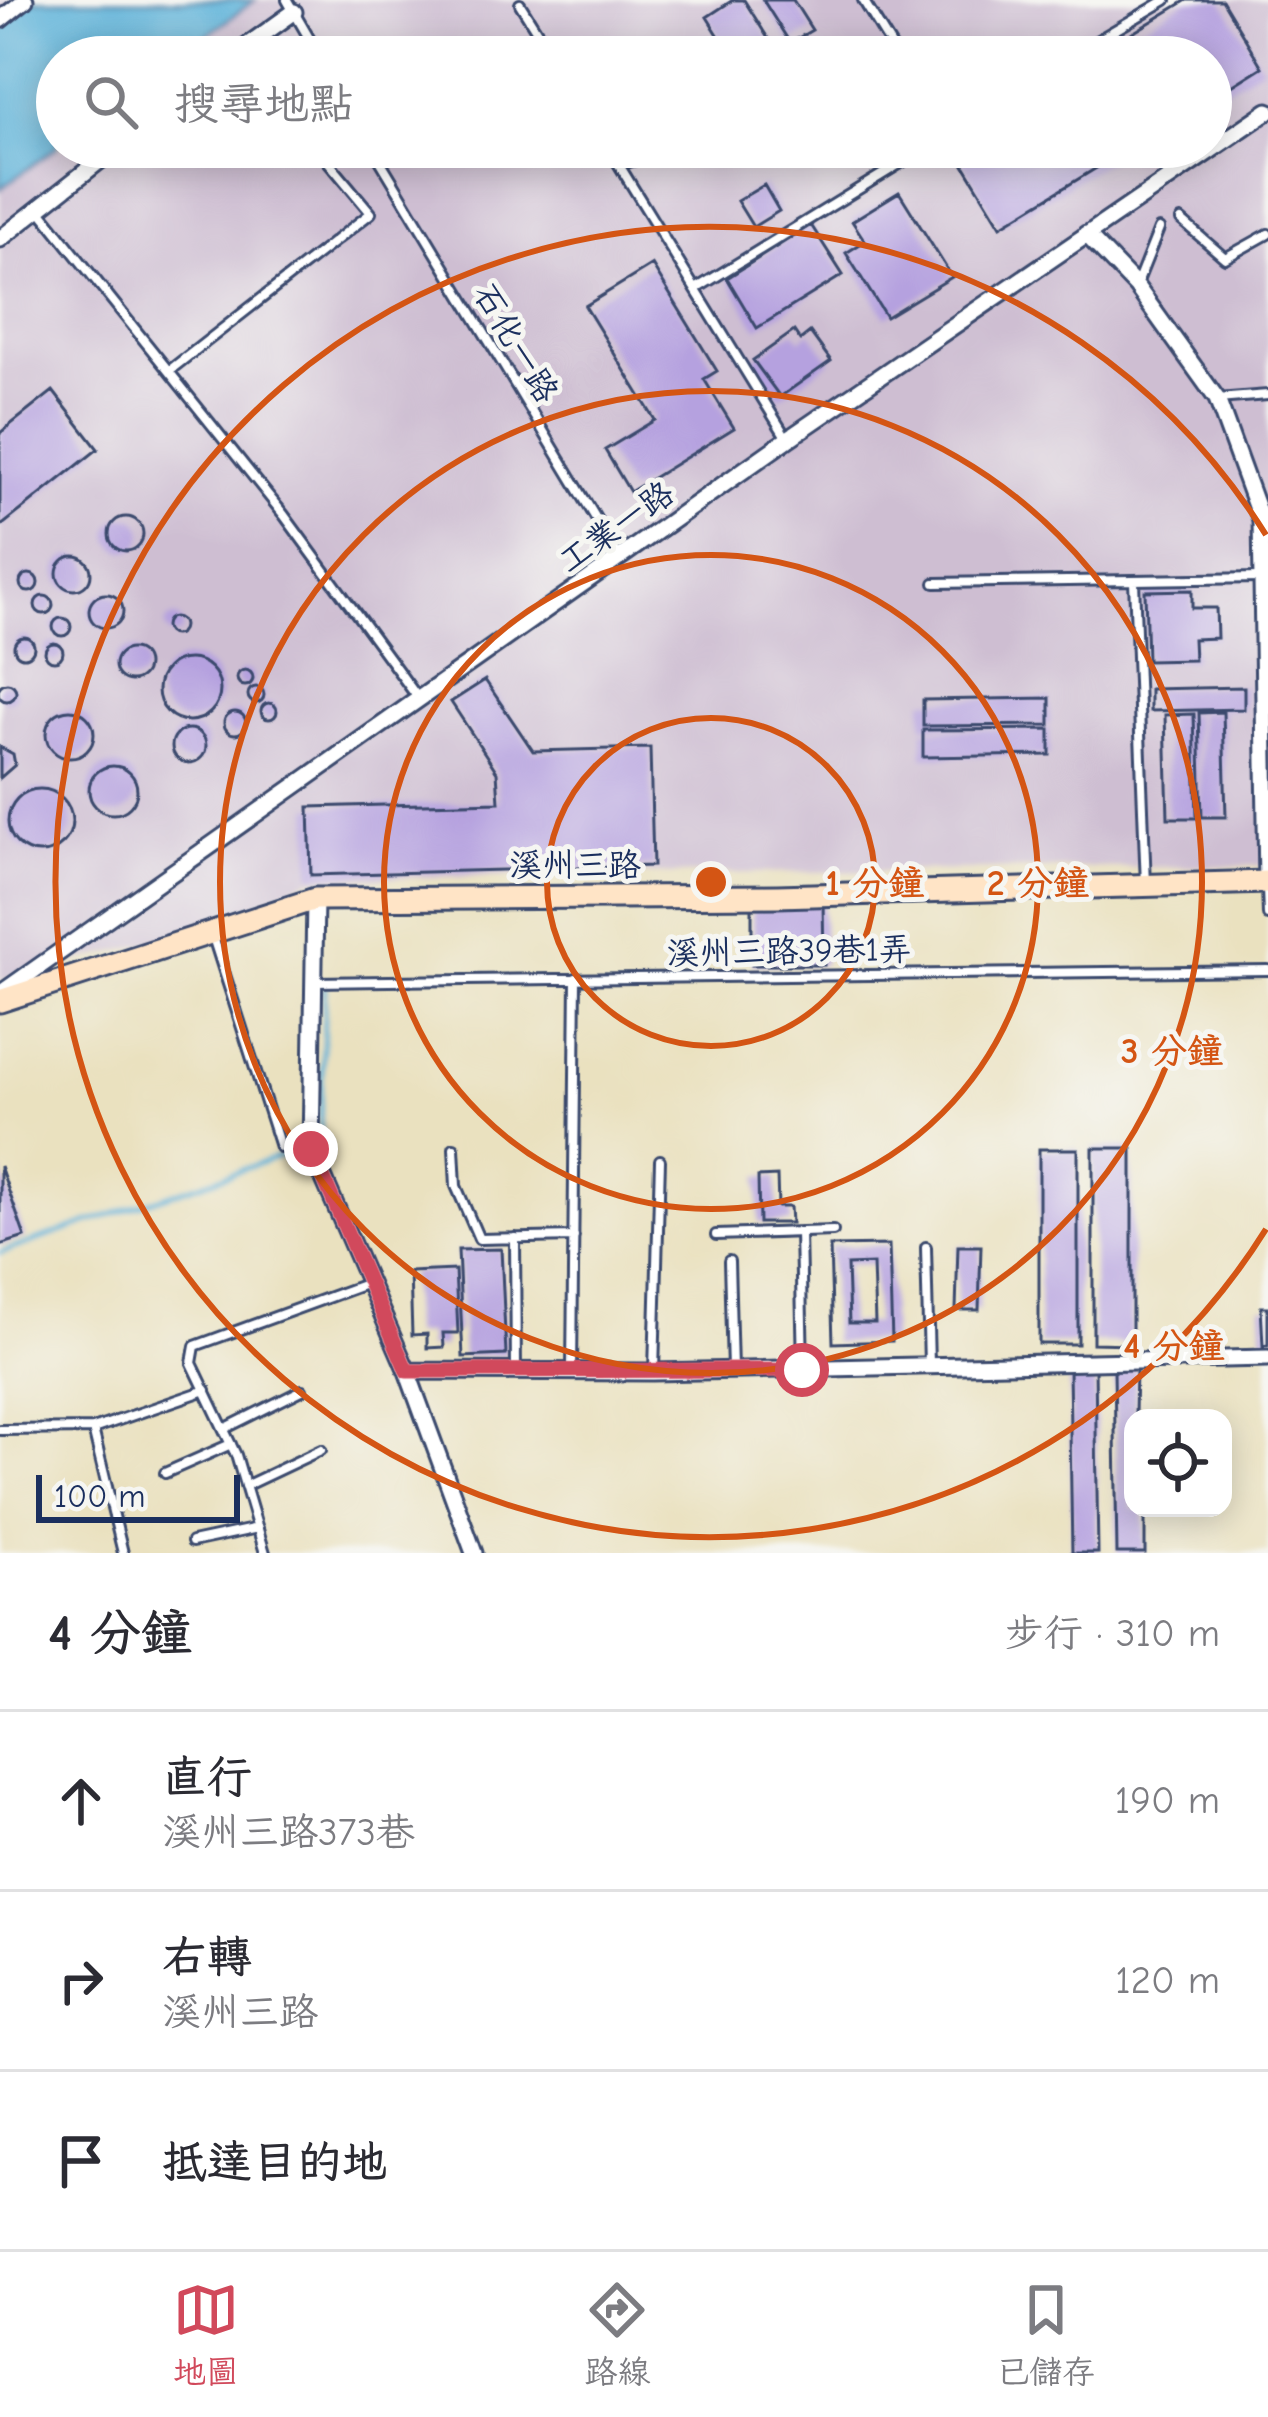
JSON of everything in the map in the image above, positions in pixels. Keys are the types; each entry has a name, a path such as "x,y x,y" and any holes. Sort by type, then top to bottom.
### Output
{"street":[{"path":"0,20 25,0"},
{"path":"263,36 290,6"},
{"name":"工業一路","path":"1232,135 1268,111"},
{"path":"0,239 89,168"},
{"name":"工業一路","path":"0,998 418,698 622,562 788,440 1184,168"},
{"path":"1086,234 1136,286 1217,399 1261,520 1268,882"},
{"name":"溪州三路","path":"0,998 315,898 1268,882"},
{"path":"315,898 311,1149 407,1371 474,1553"},
{"path":"407,1371 802,1370 1268,1358"}],"lane":[{"path":"863,0 885,36"},
{"path":"1105,36 1166,0"},
{"path":"520,4 540,36"},
{"path":"290,6 308,36"},
{"path":"170,370 370,213 333,168"},
{"name":"石化一路","path":"385,168 622,562"},
{"path":"621,168 788,440"},
{"path":"698,287 886,168"},
{"path":"37,206 170,370 418,698"},
{"path":"1181,220 1225,258 1268,234"},
{"path":"1136,286 1159,230"},
{"path":"1217,399 1268,395"},
{"path":"935,584 1261,578"},
{"path":"1134,581 1146,887"},
{"path":"1268,882 1268,915"},
{"path":"212,932 280,1147"},
{"name":"溪州三路39巷1弄","path":"311,982 1268,970"},
{"path":"572,1372 576,978"},
{"path":"454,1148 456,1186 479,1239 574,1237"},
{"path":"653,1372 660,1160"},
{"path":"716,1235 833,1231"},
{"path":"800,1232 802,1370"},
{"path":"515,1238 515,1371"},
{"path":"926,1247 929,1367"},
{"path":"729,1261 732,1371"},
{"path":"265,1553 232,1444 192,1363 195,1346 368,1283"},
{"path":"0,1430 94,1429 206,1390"},
{"path":"224,1429 302,1390"},
{"path":"94,1429 123,1553"},
{"path":"165,1473 232,1444"},
{"path":"245,1486 321,1450"},
{"path":"192,1542 258,1528"}],"shaded area":[{"path":"0,0 1268,0 1268,866 310,879 198,931 0,981"}],"water":[{"path":"33,0 255,0 206,36 36,36 36,162 0,189 0,24"}],"building":[{"path":"733,0 744,0 767,36 719,36 707,17"},
{"path":"763,0 793,0 812,30 802,36 786,36"},
{"path":"1187,0 1222,0 1262,67 1232,86 1232,36 1128,36"},
{"path":"966,168 1096,168 1001,226"},
{"path":"764,185 779,211 753,227 737,201"},
{"path":"899,192 952,277 886,317 846,253 865,241 852,221"},
{"path":"811,225 843,275 757,328 727,278"},
{"path":"652,265 717,371 704,379 734,428 630,492 605,450 655,420 585,306"},
{"path":"794,331 800,340 810,332 831,361 780,397 753,360"},
{"path":"53,391 98,449 0,527 0,433"},
{"path":"126,517 138,522 143,534 138,546 126,551 114,546 109,534 114,522"},
{"path":"74,556 86,561 91,573 86,585 74,590 62,585 57,573 62,561"},
{"path":"29,574 38,583 29,592 20,583"},
{"path":"1192,590 1192,608 1216,608 1217,638 1193,639 1194,660 1147,661 1145,591"},
{"path":"106,594 118,599 123,611 118,623 106,628 94,623 89,611 94,599"},
{"path":"44,596 53,605 44,614 35,605"},
{"path":"174,617 183,626 174,635 165,626"},
{"path":"62,618 71,627 62,636 53,627"},
{"path":"24,637 34,647 24,657 14,647"},
{"path":"54,643 63,652 54,661 45,652"},
{"path":"131,649 142,654 147,665 142,676 131,681 120,676 115,665 120,654"},
{"path":"189,659 211,668 220,690 211,712 189,721 167,712 158,690 167,668"},
{"path":"245,670 253,678 245,686 237,678"},
{"path":"485,680 533,751 650,748 653,866 311,875 309,807 499,802 497,772 451,702"},
{"path":"1,686 13,686 13,698 1,698"},
{"path":"256,687 264,695 256,703 248,695"},
{"path":"1244,687 1244,709 1150,711 1150,689"},
{"path":"1050,698 1050,725 923,726 923,700"},
{"path":"269,703 277,711 269,719 261,711"},
{"path":"70,710 87,717 94,734 87,751 70,758 53,751 46,734 53,717"},
{"path":"235,712 246,723 235,734 224,723"},
{"path":"1223,712 1226,817 1202,817 1199,713"},
{"path":"1194,714 1197,818 1168,818 1165,715"},
{"path":"189,729 201,734 206,746 201,758 189,763 177,758 172,746 177,734"},
{"path":"1050,729 1050,755 923,757 923,730"},
{"path":"0,747 13,754 15,765 0,778"},
{"path":"113,766 130,773 137,790 130,807 113,814 96,807 89,790 96,773"},
{"path":"40,789 62,799 72,821 62,843 40,853 18,843 8,821 18,799"},
{"path":"752,901 823,901 824,965 752,965"},
{"path":"1093,1148 1132,1148 1132,1344 1093,1343"},
{"path":"1039,1149 1078,1149 1078,1344 1039,1344"},
{"path":"0,1166 25,1237 0,1245"},
{"path":"777,1176 778,1207 790,1207 791,1223 759,1223 758,1177"},
{"path":"889,1245 892,1341 833,1343 830,1246","holes":["873,1264 875,1323 849,1323 847,1265"]},
{"path":"958,1246 981,1246 979,1310 956,1310"},
{"path":"501,1249 506,1355 463,1357 458,1250"},
{"path":"455,1270 458,1333 443,1333 444,1347 427,1348 427,1334 412,1335 410,1272"},
{"path":"1261,1307 1268,1307 1268,1345 1263,1346"},
{"path":"1069,1368 1095,1368 1098,1553 1072,1553"},
{"path":"1114,1368 1136,1368 1135,1409 1124,1409 1124,1517 1145,1517 1145,1553 1117,1553"}],"waterway":[{"path":"320,1142 325,986"},
{"path":"0,1253 299,1150"}],"route":[{"path":"311,1149 407,1371 802,1370"}]}
